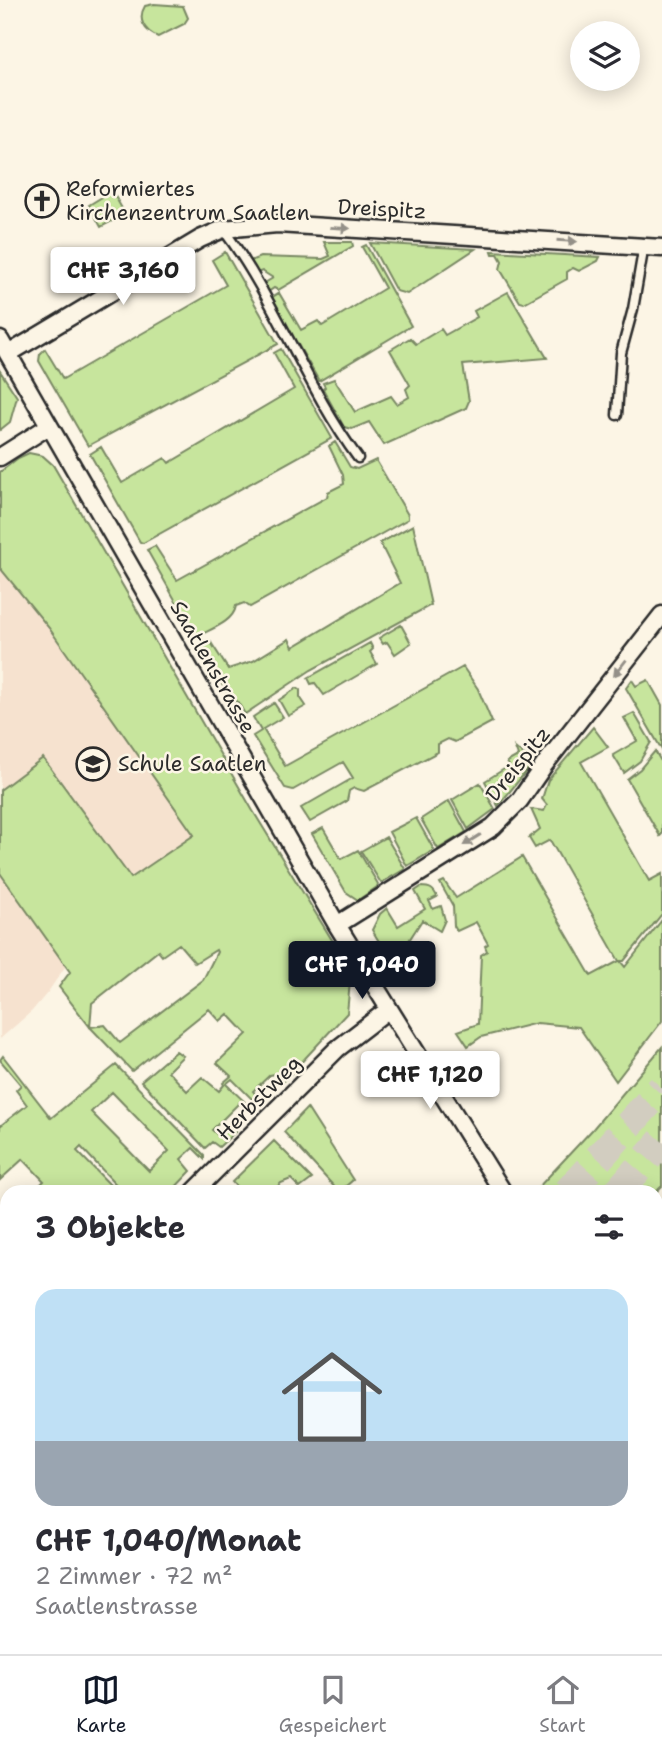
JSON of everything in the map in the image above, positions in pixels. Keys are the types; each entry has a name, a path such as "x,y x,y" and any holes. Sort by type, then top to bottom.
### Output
{"street":[{"name":"Dreispitz","path":"4,347 200,239 223,229 277,224 662,247"},
{"name":"Saatlenstrasse","path":"4,347 338,925 499,1185"},
{"path":"0,457 49,426"},
{"name":"Dreispitz","path":"338,925 493,827 520,800 662,615"},
{"name":"Herbstweg","path":"201,1185 337,1049 388,1009"}],"lane":[{"path":"223,229 341,435 358,458"},
{"path":"617,415 621,353 633,309 642,246"}],"shaded area":[{"name":"Schule Saatlen","path":"0,472 224,833 69,961 32,1011 0,1039"}],"green space":[{"path":"145,6 183,6 188,18 184,24 158,37 146,28 142,20"},
{"path":"112,191 124,212 101,227 89,205"},
{"path":"324,242 352,242 353,246 278,290 274,288 268,292 263,284 273,278 262,271 257,273 250,261 260,257 323,259 330,256"},
{"path":"370,243 475,249 407,294 396,291"},
{"path":"366,245 411,326 319,381 271,298 279,293 301,330 318,321 322,326 385,288 362,247"},
{"path":"492,251 600,257 598,261 579,271 573,268 567,272 567,279 524,303 520,302 500,269 502,261 498,254 493,254"},
{"path":"225,252 278,344 88,446 39,361 40,354 45,349 63,379 226,285 212,260"},
{"path":"508,292 547,358 463,365 469,401 466,408 384,445 369,422 352,429 344,427 323,389 323,383 334,379 355,412 391,396 397,404 409,397 406,389 410,385 390,350 410,338 416,344 441,329 445,335 477,317 474,311"},
{"path":"281,349 332,438 143,543 140,542 90,454 101,447 122,483 165,458 169,463 294,389 274,353"},
{"path":"0,371 17,397 10,422 0,430"},
{"path":"335,442 350,467 357,469 376,460 408,519 250,607 244,603 236,606 226,621 196,637 147,550 155,546 177,580 327,497 328,492 344,484 343,475 329,446"},
{"path":"29,453 43,456 53,465 253,811 351,971 347,1013 284,1081 280,1073 270,1075 253,1091 262,1102 259,1106 232,1079 226,1084 251,1111 239,1103 212,1130 219,1136 233,1123 239,1125 219,1147 212,1142 205,1148 141,1081 176,1051 183,1056 168,1071 187,1091 202,1077 219,1091 231,1076 217,1063 247,1034 228,1014 220,1021 209,1009 132,1071 90,1027 59,987 70,972 0,873 0,790 43,758 131,878 194,835 49,628 0,568 0,472","holes":["179,944 195,963 216,950 217,952 203,980 120,1043 105,1025 90,1027 92,1003 158,951 162,956"]},
{"path":"413,525 431,605 311,670 245,714 237,701 232,703 201,645 210,641 228,669 253,661 289,639 293,647 400,583 380,543"},
{"path":"401,625 411,643 395,654 387,642 383,644 379,638"},
{"path":"370,643 373,649 370,652 377,664 324,695 315,683 311,684 308,678"},
{"path":"463,667 478,689 492,722 455,742 448,739 438,744 438,752 364,791 354,788 349,791 347,801 310,822 301,808 353,778 343,762 293,790 285,788 253,736 261,731 253,717 274,703 283,717 263,729 285,766"},
{"path":"632,680 636,686 648,680 662,705 662,750 626,688"},
{"path":"297,688 306,706 288,716 279,700"},
{"path":"634,713 651,742 640,761 624,773 613,755 637,741 624,718"},
{"path":"593,727 608,747 581,762 649,881 662,874 662,914 624,961 620,961 625,967 662,920 662,1021 616,1081 579,1027 537,1023 481,1037 468,1046 458,1031 478,1024 481,955 487,951 485,946 488,944 476,922 457,931 454,926 453,906 440,883 444,881 456,898 522,857 591,976 619,961 550,840 535,848 529,838 540,829 531,809 544,811 547,805 542,799 548,780"},
{"path":"515,748 533,763 498,806 485,781 509,766 507,762 518,756"},
{"path":"655,751 662,763 660,836 627,779 640,769"},
{"path":"480,783 495,809 468,829 452,800"},
{"path":"449,801 466,832 438,849 421,819"},
{"path":"416,818 434,850 407,866 389,832"},
{"path":"323,828 341,859 358,850 378,884 358,900 346,892 312,834"},
{"path":"386,837 405,869 381,883 361,851"},
{"path":"421,887 434,892 437,897 429,901 433,909 441,906 445,920 440,931 422,920 408,942 411,944 409,948 416,953 419,949 422,951 420,956 403,968 394,966 372,930 380,914 387,908 398,926 425,909 415,891"},
{"path":"662,1047 662,1185 541,1185 592,1130"},
{"path":"3,1056 51,1118 116,1065 204,1155 204,1159 193,1148 181,1159 191,1171 178,1185 116,1185 81,1147 77,1151 110,1185 40,1185 44,1181 23,1159 0,1180 0,1126 27,1105 16,1090 21,1085 0,1060","holes":["112,1092 169,1151 149,1171 91,1112"]},
{"path":"307,1108 353,1180 347,1185 333,1185 284,1132"},
{"path":"274,1141 312,1179 304,1185 297,1185 291,1179 279,1185 235,1185 232,1182"}],"tunnel":[{"path":"574,1185 662,1088"},
{"path":"624,1185 662,1141"}],"place":[{"name":"Reformiertes Kirchenzentrum Saatlen","path":"42,201"},
{"name":"Schule Saatlen","path":"93,764"}]}
